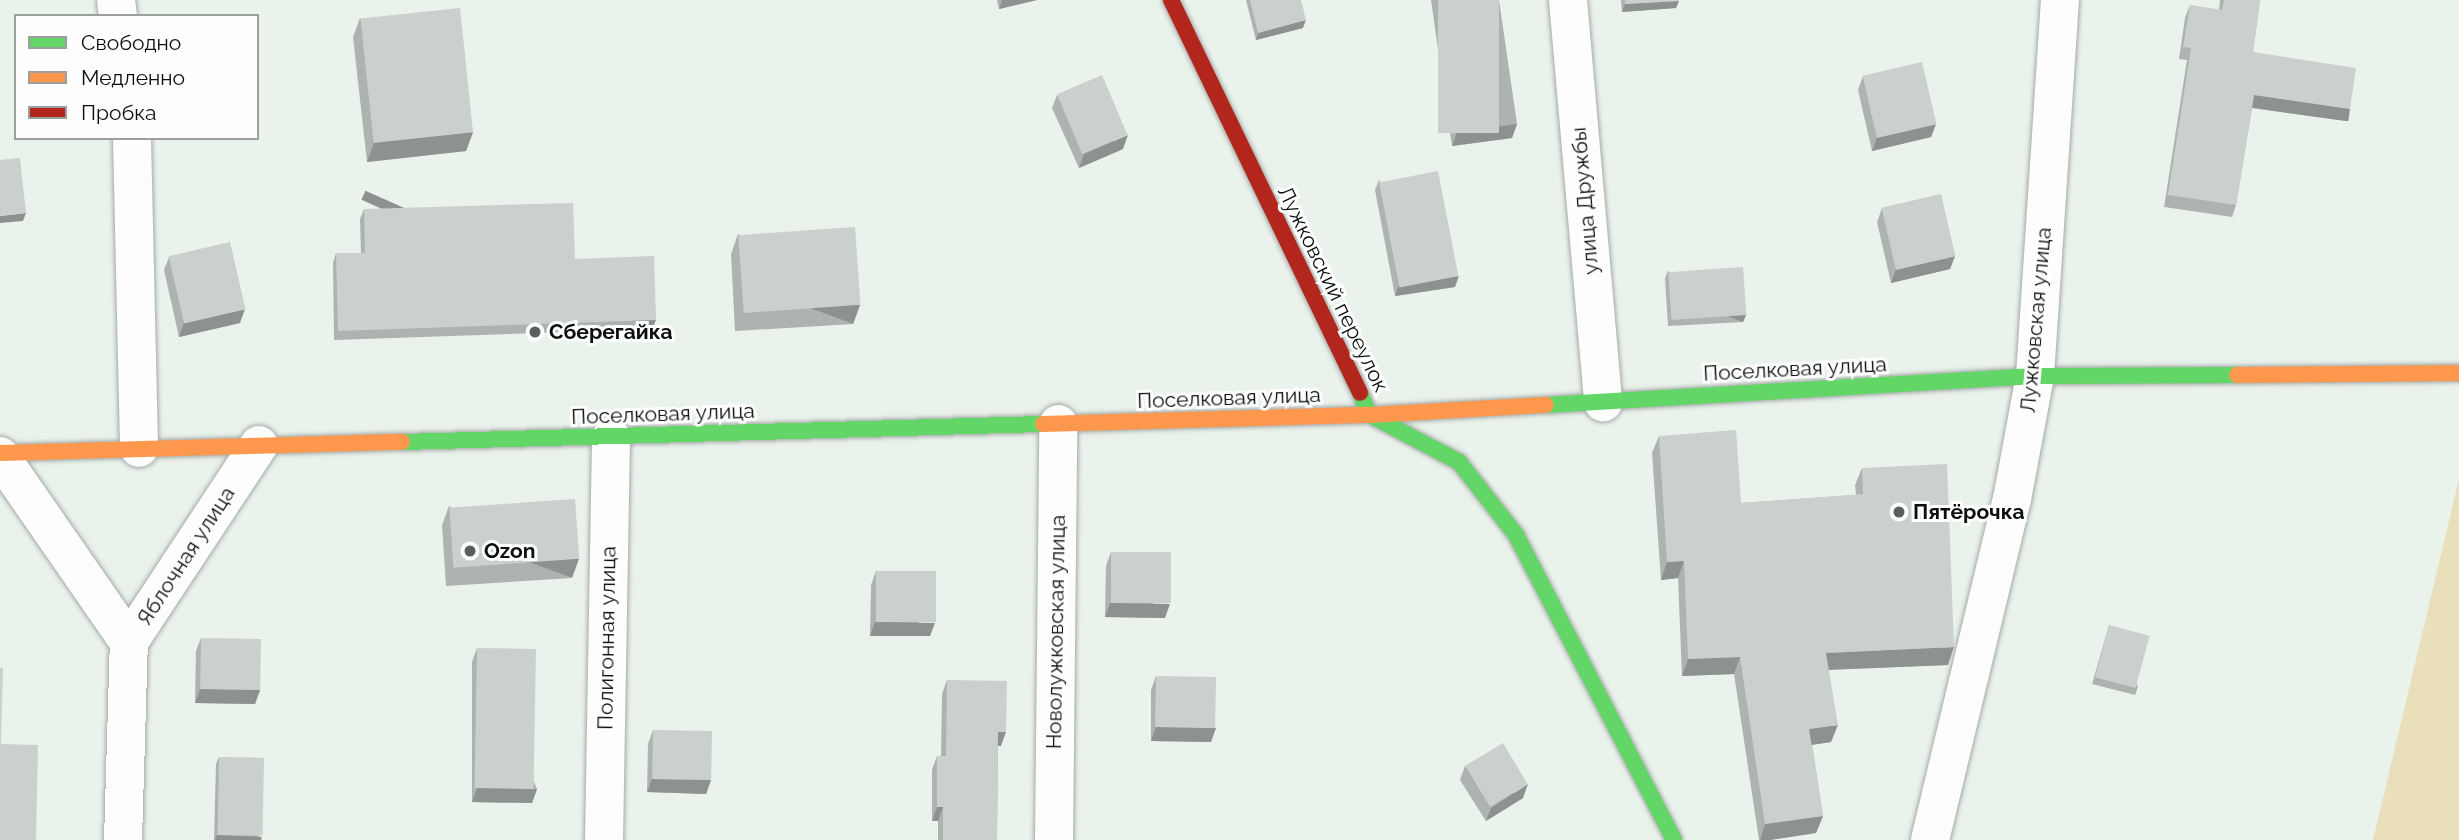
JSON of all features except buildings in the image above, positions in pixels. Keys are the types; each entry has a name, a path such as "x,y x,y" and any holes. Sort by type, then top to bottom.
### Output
{"main road":[{"name":"Лужковский переулок","path":"1171,0 1370,415 1459,461 1516,535 1674,840"},
{"name":"Поселковая улица","path":"0,455 139,448 1370,415 2035,376 2459,373"}],"street":[{"name":"улица Дружбы","path":"1568,0 1603,402"},
{"name":"Лужковская улица","path":"1930,840 2012,499 2035,376 2060,0"},
{"path":"132,140 139,448"},
{"name":"Новолужковская улица","path":"1054,840 1058,424"},
{"name":"Полигонная улица","path":"604,840 611,437"},
{"name":"Яблочная улица","path":"122,840 129,642 259,445"},
{"path":"0,455 129,642"}],"shaded area":[{"path":"2459,479 2459,840 2373,840"}],"traffic: fast":[{"path":"1546,405 2035,376 2237,375"},
{"path":"1360,393 1370,415 1459,462 1516,535 1674,840"},
{"path":"402,442 1043,424"}],"traffic: slow":[{"path":"2237,375 2459,373"},
{"path":"1043,424 1370,415 1546,405"},
{"path":"0,453 402,442"}],"traffic: jam":[{"path":"1171,0 1360,393"}],"place":[{"name":"Сберегайка","path":"535,332"},
{"name":"Пятёрочка","path":"1899,512"},
{"name":"Ozon","path":"470,551"}]}
